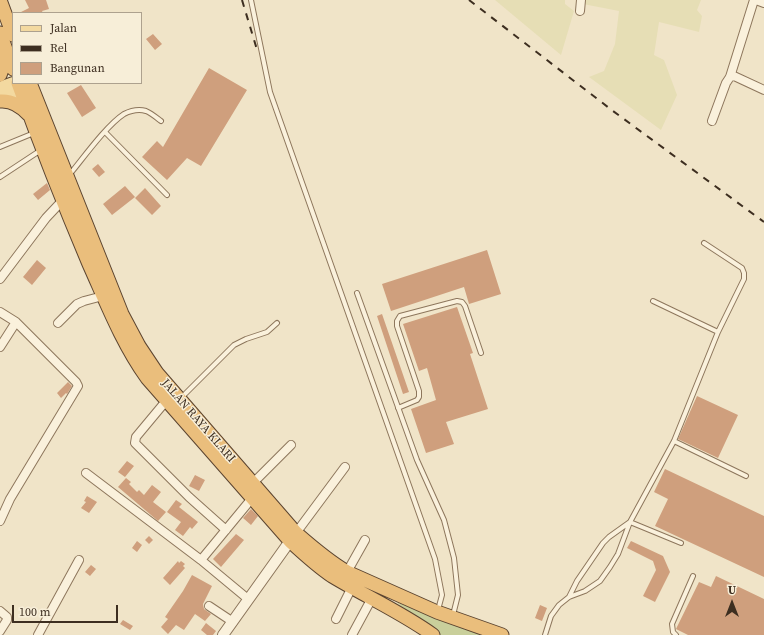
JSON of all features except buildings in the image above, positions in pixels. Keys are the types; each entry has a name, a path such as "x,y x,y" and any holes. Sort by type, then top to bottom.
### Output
{"highway":[{"path":"0,0 12,32"},
{"path":"0,33 12,66"},
{"path":"0,75 6,59 6,50"},
{"name":"JALAN RAYA KLARI","path":"22,85 30,116 62,201 113,320 128,351 147,378 166,401 253,497 293,537 316,551 335,566 347,572 437,612 501,635"},
{"name":"JALAN RAYA KLARI","path":"22,85 67,177 122,314 139,346 157,373 252,484 310,560 331,575 433,635"},
{"path":"0,100 17,105 24,109 30,116"}],"main road":[{"path":"0,88 22,85"},
{"path":"0,100 22,85"}],"street":[{"path":"580,12 581,0"},
{"path":"712,121 726,83 730,77 755,0 764,2"},
{"path":"730,77 734,76 764,90"},
{"path":"0,279 46,218 62,201"},
{"path":"58,323 76,304 84,300 103,296"},
{"path":"0,312 16,322 78,386 10,499 0,521"},
{"path":"0,347 16,322"},
{"path":"166,401 136,437 135,443 189,497 226,530"},
{"path":"252,484 291,445"},
{"path":"223,635 345,467"},
{"path":"86,473 201,560 248,599"},
{"path":"201,560 253,497"},
{"path":"347,572 365,540"},
{"path":"38,635 79,560"},
{"path":"336,619 352,587"},
{"path":"352,635 372,598"},
{"path":"209,606 233,622"},
{"path":"0,612 7,617 7,620 0,631"}],"lane":[{"path":"251,0 270,92 436,559 442,595 437,612"},
{"path":"67,177 105,132 125,114 134,111 146,111 162,121"},
{"path":"0,147 36,132"},
{"path":"105,132 167,195"},
{"path":"0,177 43,149"},
{"path":"569,597 585,591 600,581 618,554 630,522 674,441 718,332 741,284 744,273 742,268 704,243"},
{"path":"357,293 417,460 444,520 454,558 458,595 452,617"},
{"path":"398,408 416,400 419,397 419,391 397,326 397,321 400,316 457,301 462,302 465,306 481,353"},
{"path":"653,301 718,332"},
{"path":"179,399 234,345 266,332 277,323"},
{"path":"674,441 746,476"},
{"path":"630,522 681,543"},
{"path":"545,635 551,616 569,597 603,543 630,522"},
{"path":"676,635 673,632 672,624 693,576"}],"shaded area":[{"path":"495,0 565,0 565,4 574,11 561,55"},
{"path":"583,0 701,0 697,10 702,16 699,32 659,22 654,55 664,60 677,95 661,130 589,77 604,71 615,44 619,11 583,4"}],"green space":[{"path":"396,602 485,635 439,635"}],"railway":[{"path":"242,0 258,53"},
{"path":"469,0 613,111 764,222"}]}
